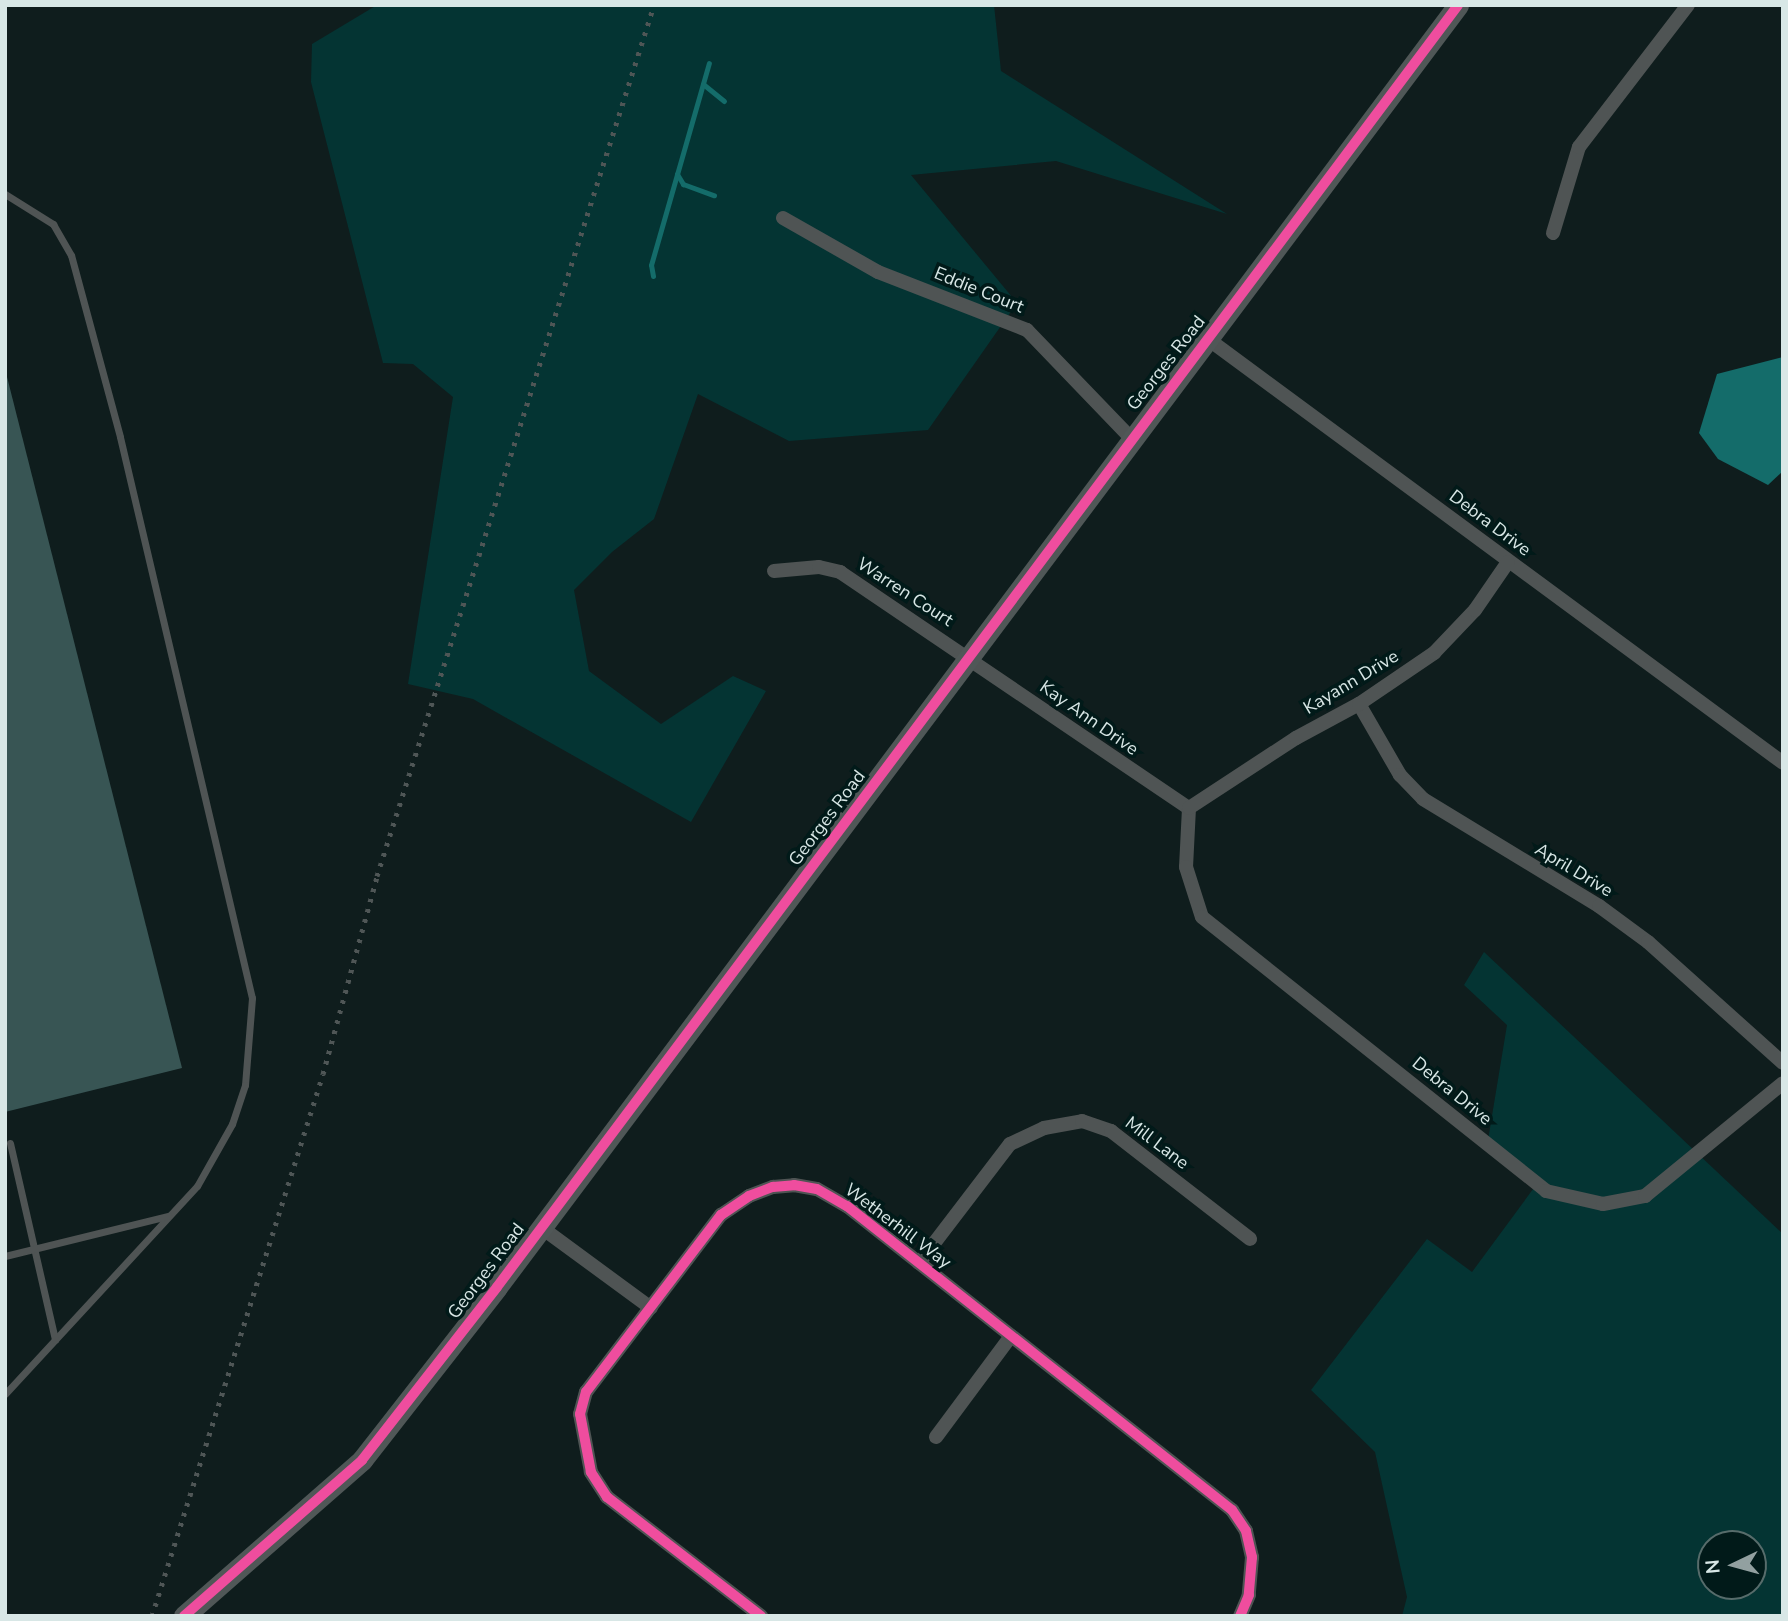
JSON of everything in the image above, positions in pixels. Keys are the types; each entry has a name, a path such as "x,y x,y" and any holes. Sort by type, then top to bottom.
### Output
{"street":[{"name":"Georges Road","path":"184,1616 362,1460 542,1227 1458,5"},
{"path":"1553,233 1579,146 1688,5"},
{"name":"Eddie Court","path":"783,218 878,272 1027,330 1131,438"},
{"name":"Debra Drive","path":"1208,339 1508,562 1640,654 1783,763"},
{"name":"Kayann Drive","path":"1189,808 1296,738 1359,704 1434,653 1475,610 1508,562"},
{"name":"Warren Court","path":"774,571 819,567 840,572 969,657"},
{"name":"Kay Ann Drive","path":"969,657 1103,753 1189,808"},
{"name":"April Drive","path":"1359,704 1400,775 1423,799 1599,905 1648,942 1783,1063"},
{"name":"Debra Drive","path":"1189,808 1186,867 1202,917 1546,1191 1603,1204 1645,1196 1783,1083"},
{"name":"Mill Lane","path":"919,1263 1010,1144 1044,1128 1082,1121 1111,1131 1250,1239"},
{"name":"Wetherhill Way","path":"761,1616 607,1497 591,1472 580,1413 586,1392 722,1215 773,1186 817,1189 847,1206 1232,1510 1246,1531 1252,1557 1249,1595 1240,1616"},
{"path":"542,1227 651,1308"},
{"path":"936,1437 1011,1336"}],"lane":[{"path":"5,194 53,224 71,255 120,437 252,998 245,1085 232,1124 197,1186 5,1394"},
{"path":"9,1143 55,1340"},
{"path":"5,1256 170,1215"}],"shaded area":[{"path":"377,5 994,5 1001,71 1227,214 1056,161 911,175 1017,303 928,430 789,441 698,394 654,519 612,552 574,590 589,671 661,724 733,676 766,691 691,822 473,699 408,684 453,397 413,364 383,363 311,82 312,44"},
{"path":"1783,357 1783,471 1768,485 1718,459 1699,433 1717,374"},
{"path":"1484,952 1783,1234 1783,1616 1402,1616 1407,1597 1375,1452 1311,1390 1427,1239 1472,1272 1539,1181 1488,1140 1507,1025 1464,985"}],"building":[{"path":"5,369 182,1068 5,1112"}],"waterway":[{"path":"653,276 651,265 709,63"},
{"path":"703,84 724,101"},
{"path":"677,174 683,184 714,195"}],"railway":[{"path":"152,1616 323,1074 377,876 654,5"}],"cycle path":[{"path":"184,1616 362,1460 497,1287 1458,5"},
{"path":"761,1616 607,1497 591,1472 580,1414 586,1392 721,1215 749,1196 773,1187 794,1185 817,1189 847,1206 1232,1510 1246,1531 1252,1557 1249,1595 1240,1616"}]}
